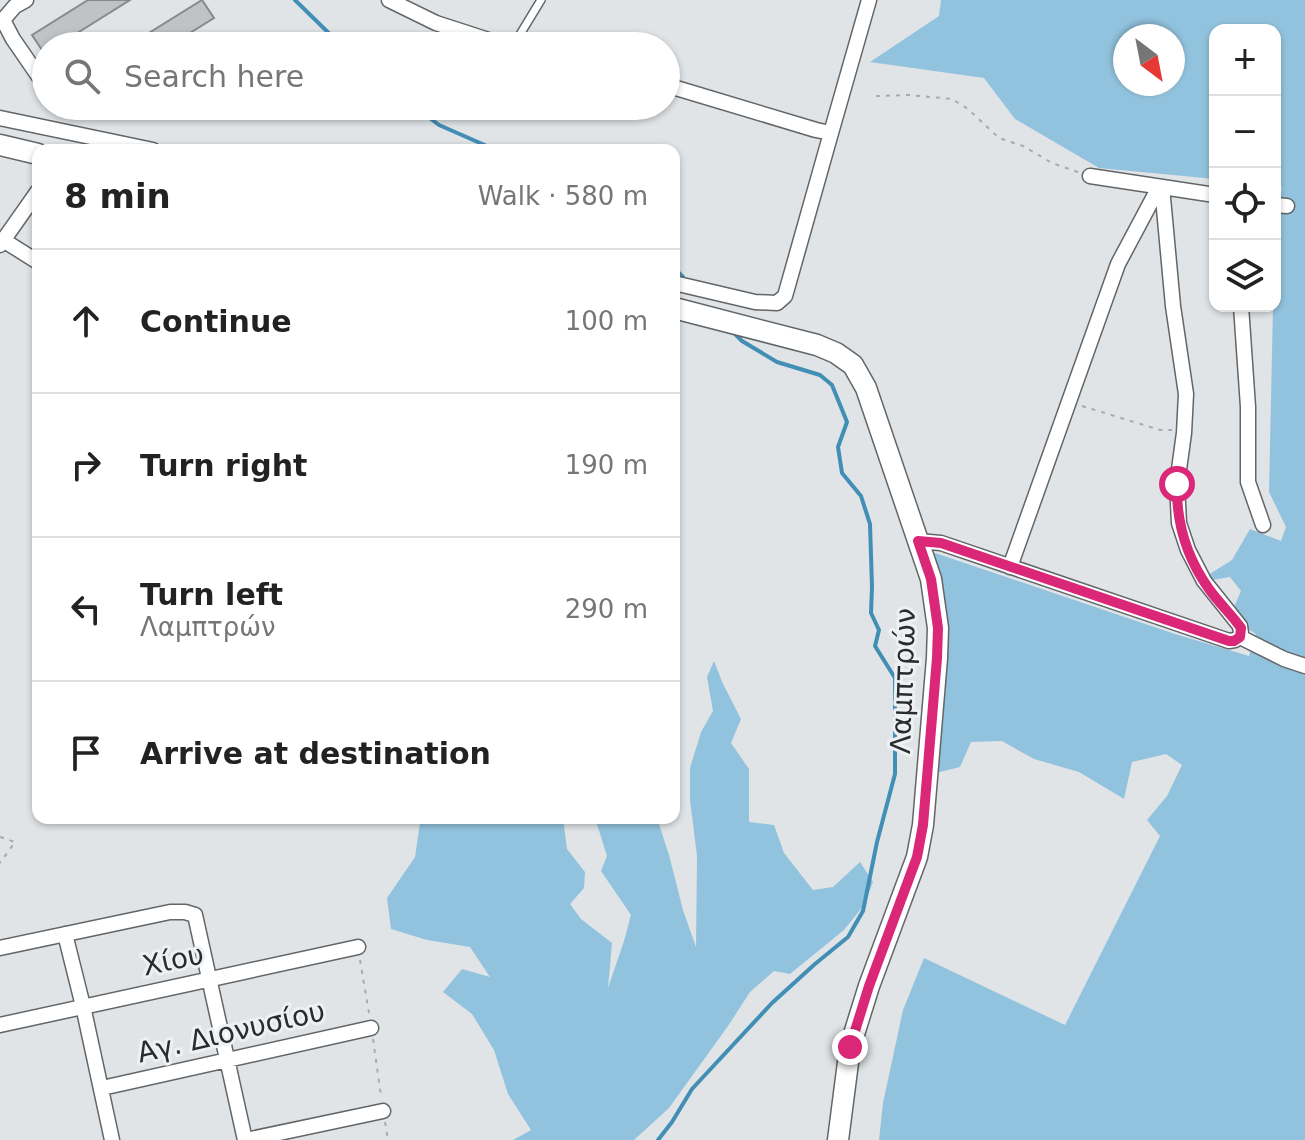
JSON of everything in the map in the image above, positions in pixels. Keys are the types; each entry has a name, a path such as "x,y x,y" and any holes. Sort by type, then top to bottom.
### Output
{"street":[{"path":"26,0 15,6 3,20 32,67"},
{"path":"389,0 436,23 464,32"},
{"path":"680,284 755,302 777,303 785,296 869,0"},
{"path":"680,89 831,133"},
{"path":"0,118 124,144"},
{"path":"0,145 32,153"},
{"path":"1090,176 1209,194"},
{"path":"918,541 941,543 1229,641 1240,637 1240,626 1204,581 1188,550 1179,523 1178,479 1186,405 1185,379 1173,306 1161,187"},
{"path":"1010,567 1118,264 1161,187"},
{"path":"32,200 2,242 32,259"},
{"name":"Λαμπτρών","path":"680,310 817,345 853,365 866,388 931,579 938,628 923,825 917,857 850,1047 838,1140"},
{"path":"1241,312 1248,407 1247,478 1263,525"},
{"path":"1240,637 1305,666"},
{"path":"0,948 170,912 195,915 245,1140 383,1111"},
{"path":"65,934 112,1140"},
{"name":"Χίου","path":"0,1025 358,947"},
{"name":"Αγ. Διονυσίου","path":"102,1088 371,1028"}],"lane":[{"path":"522,32 541,0"}],"path":[{"path":"876,96 952,99 968,109 999,138 1023,146 1052,163 1090,176"},
{"path":"1094,410 1160,430 1184,430"},
{"path":"0,837 15,842 0,863"},
{"path":"358,947 388,1140"}],"shaded area":[{"path":"941,0 1305,0 1305,1140 879,1140 883,1103 903,1010 924,958 1065,1025 1160,836 1147,820 1167,796 1182,765 1166,754 1132,762 1124,799 1079,772 1034,759 1002,741 971,742 960,767 936,773 941,582 932,552 1249,656 1256,634 1248,629 1234,607 1241,591 1230,577 1212,580 1208,575 1232,560 1250,529 1281,541 1286,527 1269,492 1273,312 1281,312 1281,24 1209,24 1209,178 1099,168 1015,119 984,78 870,62 939,16"},
{"path":"714,661 741,719 731,743 749,769 749,822 774,825 784,853 813,890 833,887 860,862 873,882 864,905 844,930 790,974 774,971 750,992 669,1108 634,1140 513,1140 531,1130 508,1094 494,1050 472,1014 443,992 462,969 490,977 470,947 427,940 391,929 387,898 415,857 420,824 564,824 567,849 585,872 584,888 570,904 581,919 612,943 608,988 631,915 601,871 607,856 597,824 659,824 696,947 697,856 690,800 690,768 701,732 713,711 707,677"}],"building":[{"path":"88,0 130,0 79,32 37,32"},
{"path":"202,0 214,18 192,32 151,32"}],"waterway":[{"path":"295,0 328,32"},
{"path":"432,120 482,144"},
{"path":"680,274 683,277"},
{"path":"658,1140 692,1089 772,1003 848,937 863,911 895,774 895,678 875,646 879,630 871,613 870,524 861,496 842,473 838,447 847,422 832,385 820,375 777,362 734,333"}],"route":[{"path":"850,1047 917,857 923,825 938,628 931,579 918,541 941,543 1229,641 1237,640 1241,628 1208,588 1185,541 1179,523 1177,484"}]}
